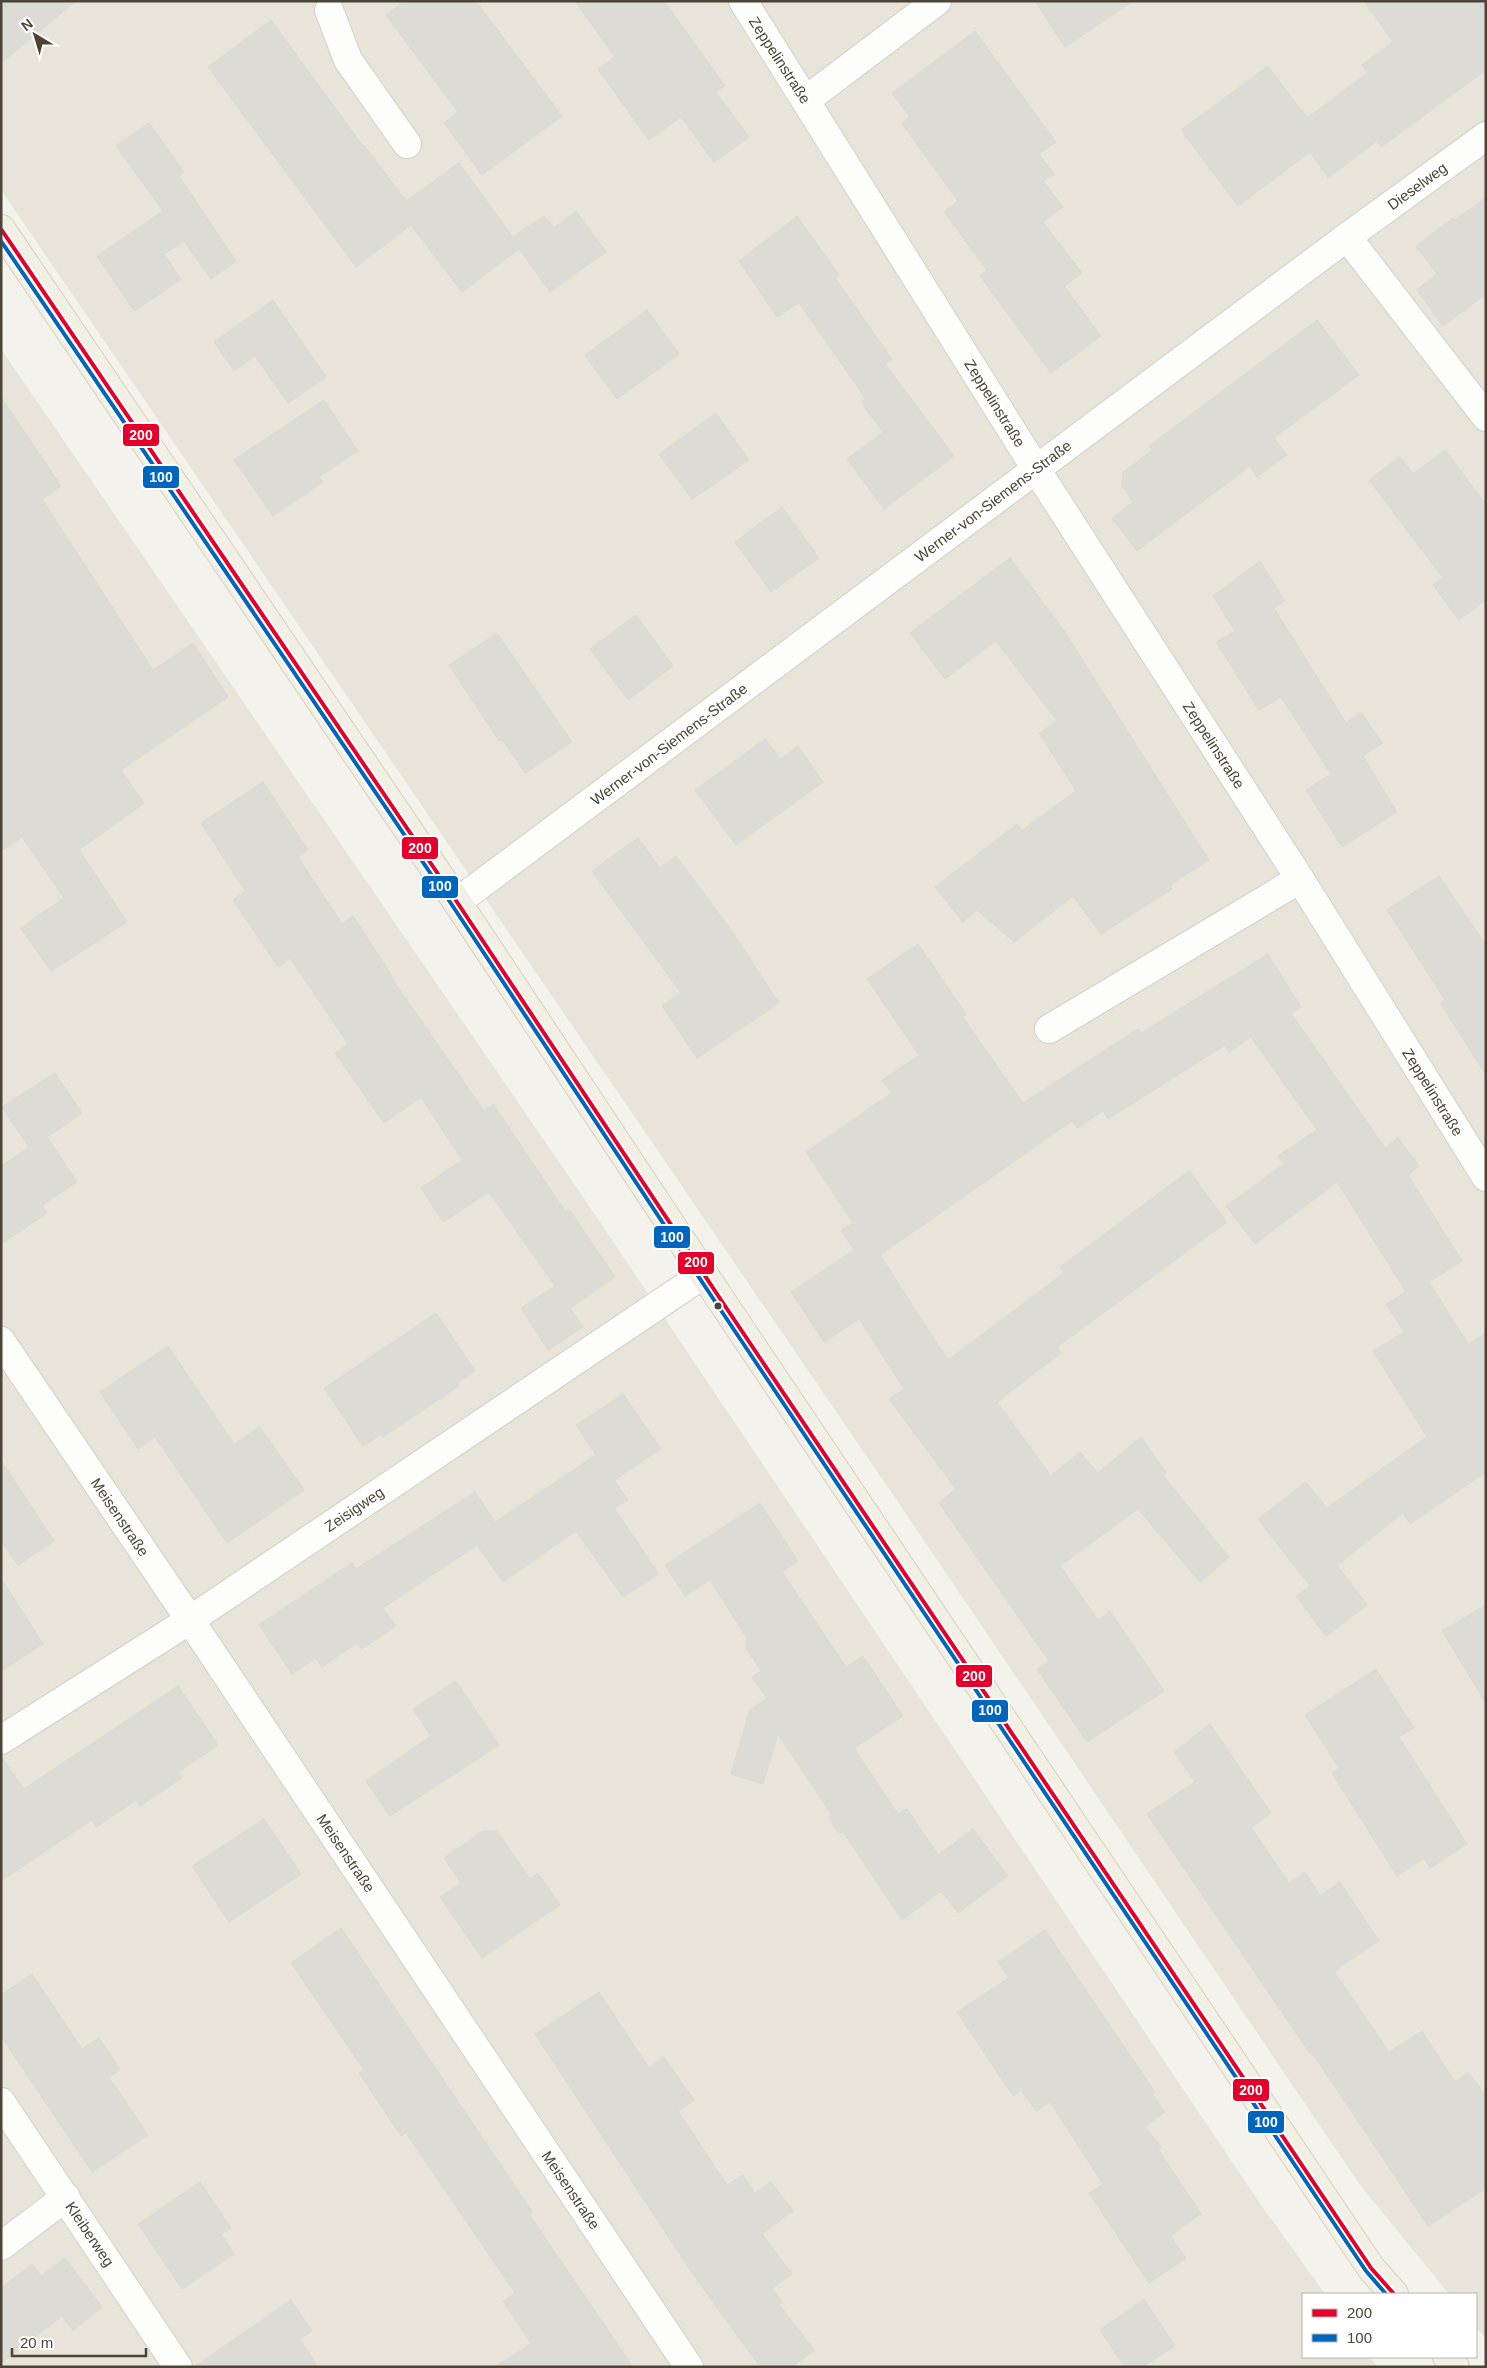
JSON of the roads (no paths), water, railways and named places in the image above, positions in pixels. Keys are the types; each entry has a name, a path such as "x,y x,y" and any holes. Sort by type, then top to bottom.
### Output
{"main road":[{"path":"1,229 457,902 704,1274 1371,2268 1393,2293"}],"street":[{"name":"Zeppelinstraße","path":"743,1 1036,469 1300,879 1486,1177"},
{"path":"806,100 937,1"},
{"path":"331,4 348,60 408,144"},
{"name":"Dieselweg","path":"1347,237 1486,136"},
{"path":"1347,237 1486,417"},
{"name":"Werner-von-Siemens-Straße","path":"457,902 1347,237"},
{"path":"1049,1029 1300,879"},
{"name":"Zeisigweg","path":"1,1740 190,1620 704,1274"},
{"name":"Meisenstraße","path":"1,1341 190,1620 688,2367"},
{"name":"Kleiberweg","path":"1,2102 178,2367"},
{"path":"1,2246 66,2197"}]}
